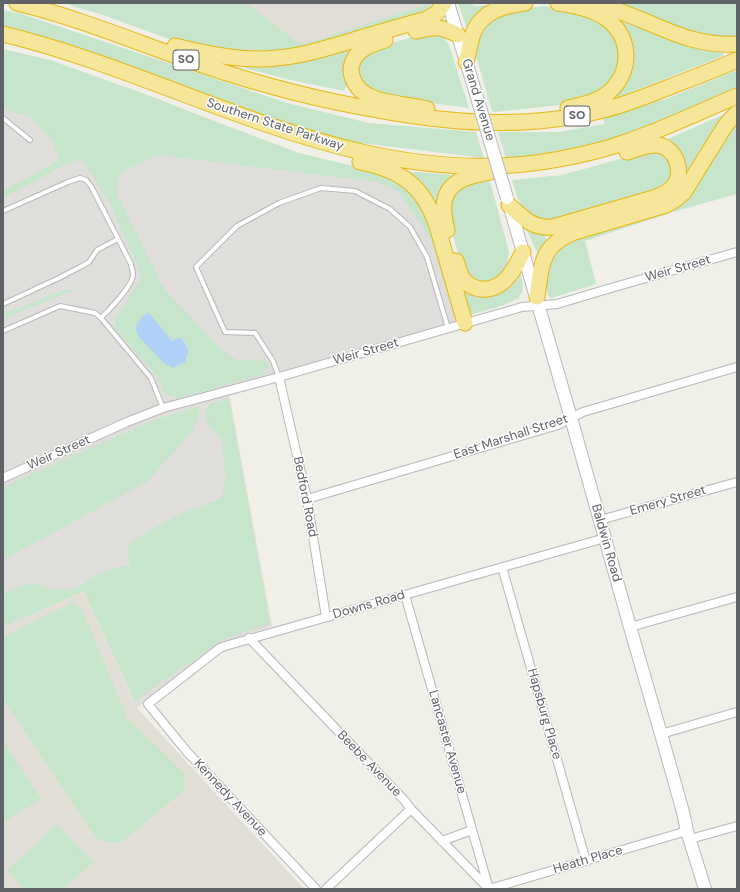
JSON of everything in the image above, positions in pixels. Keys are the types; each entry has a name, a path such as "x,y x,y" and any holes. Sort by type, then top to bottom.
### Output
{"highway":[{"name":"SO","path":"17,3 92,25 202,65 273,87 324,100 367,108 435,119 472,122 536,122 554,120 603,110 636,100 737,60"},
{"path":"43,10 109,21 158,42 191,50 230,57 256,59 277,58 326,49 427,19 437,13 444,3"},
{"path":"466,62 476,28 484,18 495,10 509,5 525,3"},
{"path":"498,123 553,110 579,106 594,101 602,97 614,87 621,77 626,65 626,50 618,30 614,25 596,12 558,3"},
{"path":"596,3 671,33 694,40 716,44 737,44"},
{"path":"458,35 446,29 434,27 373,44 356,56 352,64 351,74 357,87 371,97 421,107 472,122"},
{"name":"Southern State Parkway","path":"3,34 48,46 91,60 262,123 310,139 390,158 424,163 494,167 557,160 623,144 737,96"},
{"path":"538,302 543,259 554,243 572,233 666,205 676,200 684,192 725,126 737,113"},
{"path":"262,123 305,148 340,158 378,166 400,175 411,183 427,202 434,217 465,323"},
{"path":"508,201 521,216 532,224 542,227 553,227 664,194 673,186 678,176 678,165 674,155 657,145 643,146 626,152 575,156"},
{"path":"523,252 513,270 499,285 482,290 472,286 464,280 459,272 445,223 443,205 447,194 455,184 466,178 526,164"}],"main road":[{"name":"Grand Avenue","path":"448,3 508,201"},
{"name":"Baldwin Road","path":"508,201 704,888"}],"street":[{"name":"Weir Street","path":"3,478 127,422 163,408 278,377 538,302 557,304 737,252"},
{"name":"East Marshall Street","path":"307,499 558,425 583,412 737,367"},
{"name":"Bedford Road","path":"278,377 307,499 326,617"},
{"name":"Emery Street","path":"600,520 737,482"},
{"name":"Downs Road","path":"148,704 220,648 225,646 605,538"},
{"name":"Hapsburg Place","path":"502,567 586,861"},
{"name":"Lancaster Avenue","path":"405,595 489,889"},
{"path":"630,627 737,596"},
{"name":"Beebe Avenue","path":"249,638 489,889"},
{"name":"Kennedy Avenue","path":"148,704 188,753 316,889"},
{"path":"661,734 737,712"},
{"path":"326,889 411,809"},
{"name":"Heath Place","path":"489,889 586,861 688,835 737,826"},
{"path":"442,841 472,830"}],"lane":[{"path":"3,118 30,140"},
{"path":"3,211 68,182 80,178 86,180 91,186 131,264 133,273 132,280 101,318"},
{"path":"278,377 273,361 255,333 225,332 196,267 237,226 278,203 321,188 355,191 390,209 410,227 427,257 448,328"},
{"path":"3,304 82,266 88,262 97,250 118,239"},
{"path":"3,331 60,306 95,314 101,318 150,378 163,408"}],"shaded area":[{"path":"238,3 444,3 293,49"},
{"path":"3,72 398,189 432,237 457,328 229,394 272,626 222,643 137,708 83,592 3,628"},
{"path":"83,592 137,708 304,889 3,889 3,628"}],"green space":[{"path":"63,3 247,3 294,40 305,44 429,4 430,11 298,52 249,55 188,46 106,16"},
{"path":"458,3 468,3 476,6 495,5 468,31"},
{"path":"606,3 737,3 737,39 685,36"},
{"path":"543,6 583,12 609,27 618,42 620,62 613,82 595,97 560,105 494,112 492,111 474,49 480,28 506,11"},
{"path":"598,9 723,49 723,56 618,97 614,92 630,46"},
{"path":"3,10 22,14 287,103 369,123 476,132 484,158 344,141 265,116 125,65 27,32 3,27"},
{"path":"433,31 439,32 449,45 469,108 373,95 358,81 359,58 368,50"},
{"path":"365,42 344,91 286,79 245,68 246,64"},
{"path":"3,49 50,60 153,97 299,153 378,172 398,181 417,197 429,217 456,320 453,316 431,239 399,192 375,182 157,155 121,172 116,192 161,283 166,291 219,347 238,361 255,358 265,362 268,366 263,371 264,374 176,399 175,396 166,396 156,375 115,327 116,318 140,281 141,274 110,204 82,159 62,166 3,198 3,191 59,160 51,139 30,117 3,109"},
{"path":"737,70 737,87 656,123 600,143 537,155 506,159 498,132 558,132 605,124 603,118 671,97"},
{"path":"734,110 688,172 684,172 667,145 668,139"},
{"path":"737,119 737,194 676,211 585,241 596,284 552,298 548,295 543,277 545,262 569,238 667,209"},
{"path":"657,151 666,155 672,165 672,178 663,189 546,224 531,218 524,209 517,197 512,180 562,175 624,158"},
{"path":"416,172 455,175 456,180 439,221 407,173"},
{"path":"490,181 509,252 507,264 509,268 501,278 485,285 470,281 463,272 447,213 448,199 467,183"},
{"path":"525,227 542,231 548,243 539,256"},
{"path":"519,271 523,284 522,293 520,294 519,298 504,305 470,315 456,276 473,294"},
{"path":"76,289 3,319 3,314 64,290"},
{"path":"229,399 270,624 222,640 135,701 84,591 3,627 3,594 33,583 49,589 74,589 84,584 90,578 112,569 130,565 127,545 145,533 182,513 218,500 222,497 226,479 222,443 218,434 212,431 206,420 205,410 210,404"},
{"path":"196,407 200,412 193,430 147,482 3,560 3,487 151,421"},
{"path":"72,603 82,609 127,718 185,775 184,790 120,843 104,842 96,837 3,699 3,637"},
{"path":"3,740 41,799 3,823"},
{"path":"57,824 93,862 63,889 24,889 7,871"}],"water":[{"path":"149,313 172,341 180,337 188,349 185,362 173,368 164,363 139,337 136,329 137,324 143,316"}]}
